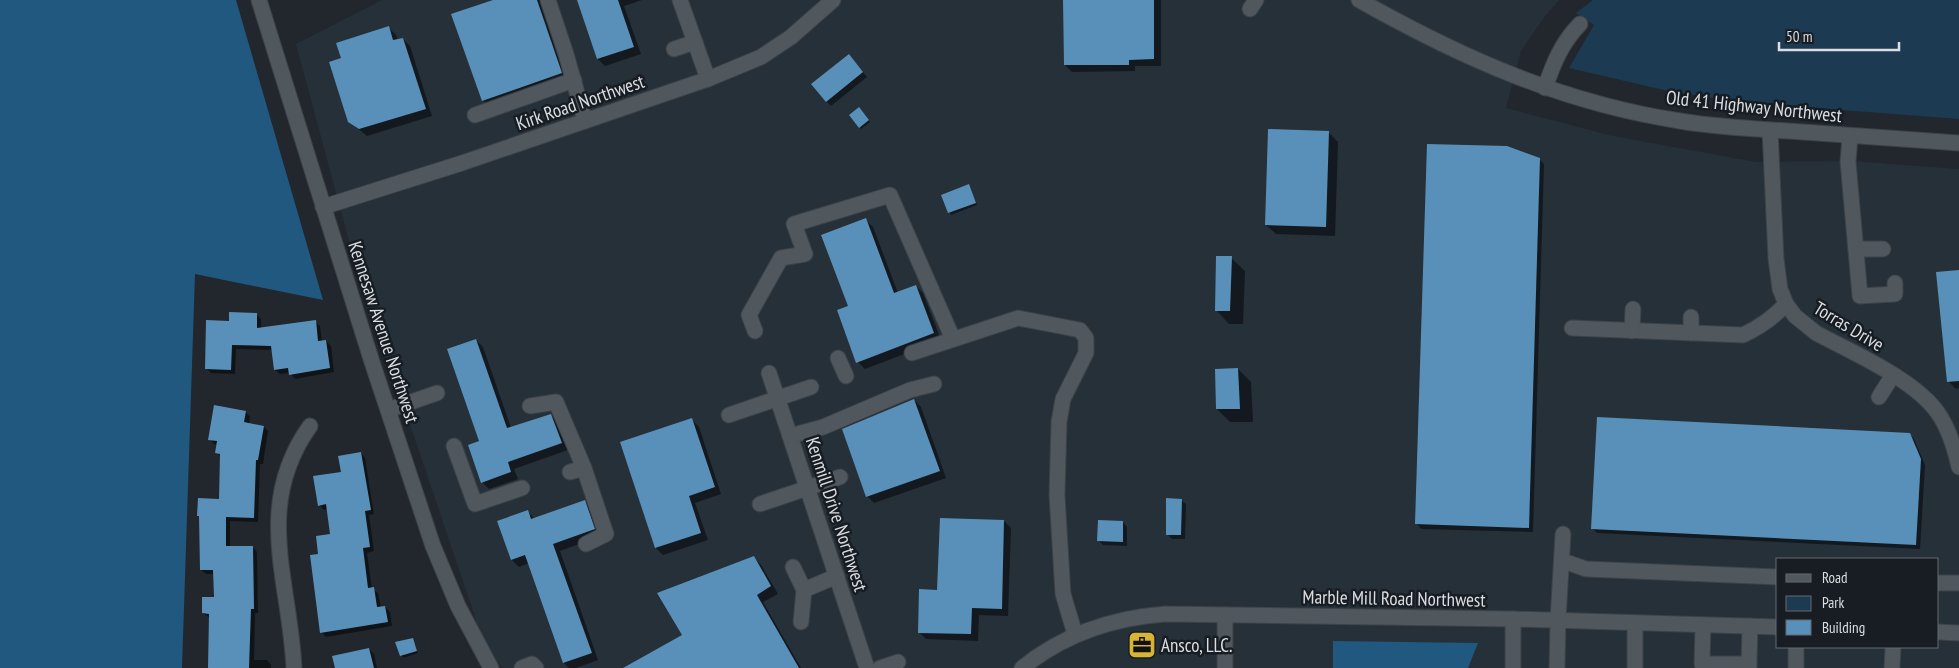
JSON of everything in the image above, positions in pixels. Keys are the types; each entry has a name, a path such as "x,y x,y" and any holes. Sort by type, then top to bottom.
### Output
{"street":[{"name":"Kennesaw Avenue Northwest","path":"259,0 388,410 437,554 458,606 491,668"},
{"path":"548,0 585,121"},
{"path":"680,0 708,80"},
{"name":"Kirk Road Northwest","path":"323,207 462,163 708,80 762,56 792,37 833,0"},
{"name":"Old 41 Highway Northwest","path":"1360,0 1447,47 1504,73 1545,88 1630,112 1732,128 1959,143"},
{"path":"1545,88 1552,66 1567,37 1580,24"},
{"path":"674,49 695,42"},
{"path":"475,115 574,80"},
{"name":"Torras Drive","path":"1770,130 1778,275 1786,304 1804,325 1908,385 1938,412 1948,429 1959,468"},
{"path":"1850,136 1848,162 1860,296 1895,294 1895,283"},
{"path":"755,331 749,315 781,258 805,254 794,224 890,195 953,339"},
{"path":"1856,249 1883,249"},
{"path":"1572,328 1743,335 1758,328 1775,316 1786,304"},
{"path":"1632,331 1633,309"},
{"path":"1691,317 1691,333"},
{"path":"912,353 1018,318 1080,330 1086,338 1086,352 1063,399 1060,422 1057,494 1064,594 1075,634"},
{"path":"838,358 846,376"},
{"name":"Kenmill Drive Northwest","path":"769,373 868,668"},
{"path":"1879,397 1892,375"},
{"path":"790,436 823,427 910,390 934,384"},
{"path":"730,415 811,387"},
{"path":"388,410 437,393"},
{"path":"530,406 556,402 577,470 606,534 586,544"},
{"path":"294,668 279,560 279,519 288,466 301,439 310,426"},
{"path":"454,446 475,504 522,488"},
{"path":"760,504 840,477"},
{"path":"1557,668 1563,534"},
{"path":"1563,561 1586,569 1776,576"},
{"path":"793,567 804,590 801,622"},
{"path":"804,590 837,576"},
{"path":"1939,583 1959,583"},
{"name":"Marble Mill Road Northwest","path":"1022,668 1052,646 1075,634 1104,624 1141,616 1165,614 1513,619 1776,627"},
{"path":"1224,668 1225,616"},
{"path":"1513,619 1513,668"},
{"path":"1634,623 1635,668"},
{"path":"1703,625 1702,666 1749,666 1750,626"},
{"path":"1939,632 1959,633"},
{"path":"1796,648 1796,668"},
{"path":"1892,668 1893,648"},
{"path":"880,668 898,662"},
{"path":"522,668 532,664 536,668"}],"shaded area":[{"path":"0,0 236,0 323,300 195,274 182,668 0,668"},
{"path":"382,0 1559,0 1521,51 1506,108 1613,136 1756,162 1851,161 1959,169 1959,668 502,668 483,641 414,436 368,312 296,44"},
{"path":"1333,641 1478,643 1468,668 1333,668"}],"green space":[{"path":"1593,0 1959,0 1959,119 1738,102 1664,90 1569,68 1594,25 1576,13"}],"building":[{"path":"493,0 537,0 562,73 482,101 451,14"},
{"path":"577,0 618,0 634,47 597,59"},
{"path":"1063,0 1154,0 1154,59 1129,60 1129,65 1064,65"},
{"path":"389,26 393,40 403,38 426,109 359,129 348,122 329,62 341,58 336,43"},
{"path":"849,54 863,72 826,102 811,84"},
{"path":"859,107 869,120 859,128 849,115"},
{"path":"1268,129 1329,131 1326,227 1265,225"},
{"path":"1427,144 1507,146 1540,158 1529,528 1415,524"},
{"path":"969,184 976,203 948,213 941,195"},
{"path":"866,218 894,293 916,285 934,333 856,363 837,310 848,306 821,235"},
{"path":"1216,256 1232,256 1230,311 1215,311"},
{"path":"1959,270 1959,381 1947,382 1936,272"},
{"path":"229,312 257,313 257,328 316,320 318,341 326,340 330,368 289,375 288,368 274,370 271,346 232,345 231,370 205,369 206,320 229,321"},
{"path":"476,339 507,428 551,414 562,443 508,462 511,472 481,483 468,445 479,441 447,349"},
{"path":"1238,368 1240,409 1216,409 1215,369"},
{"path":"914,399 940,471 866,497 842,429"},
{"path":"214,405 246,411 244,422 264,426 258,460 256,460 254,518 226,517 226,546 253,546 254,609 251,609 249,668 208,668 209,614 202,613 202,597 214,597 213,570 200,570 199,516 197,516 198,498 219,499 220,454 215,453 217,441 208,440"},
{"path":"1597,417 1910,433 1921,459 1916,545 1591,529"},
{"path":"692,418 715,487 689,496 701,533 655,548 620,442"},
{"path":"361,452 371,510 365,511 370,547 363,548 368,588 374,587 377,607 385,606 388,622 320,633 310,555 318,554 316,536 330,534 326,504 318,506 313,476 341,472 338,456"},
{"path":"1166,498 1182,499 1181,535 1166,535"},
{"path":"585,500 595,529 553,544 592,653 563,663 525,555 511,560 497,521 528,510 531,519"},
{"path":"940,518 1004,520 1002,609 972,608 971,634 918,633 919,589 937,590"},
{"path":"1098,520 1123,521 1123,542 1097,541"},
{"path":"754,556 771,586 757,595 799,668 623,668 682,635 657,593"},
{"path":"413,638 417,651 400,656 395,642"},
{"path":"369,648 374,668 335,668 332,656"}],"place":[{"name":"Ansco, LLC.","path":"1142,645"}]}
